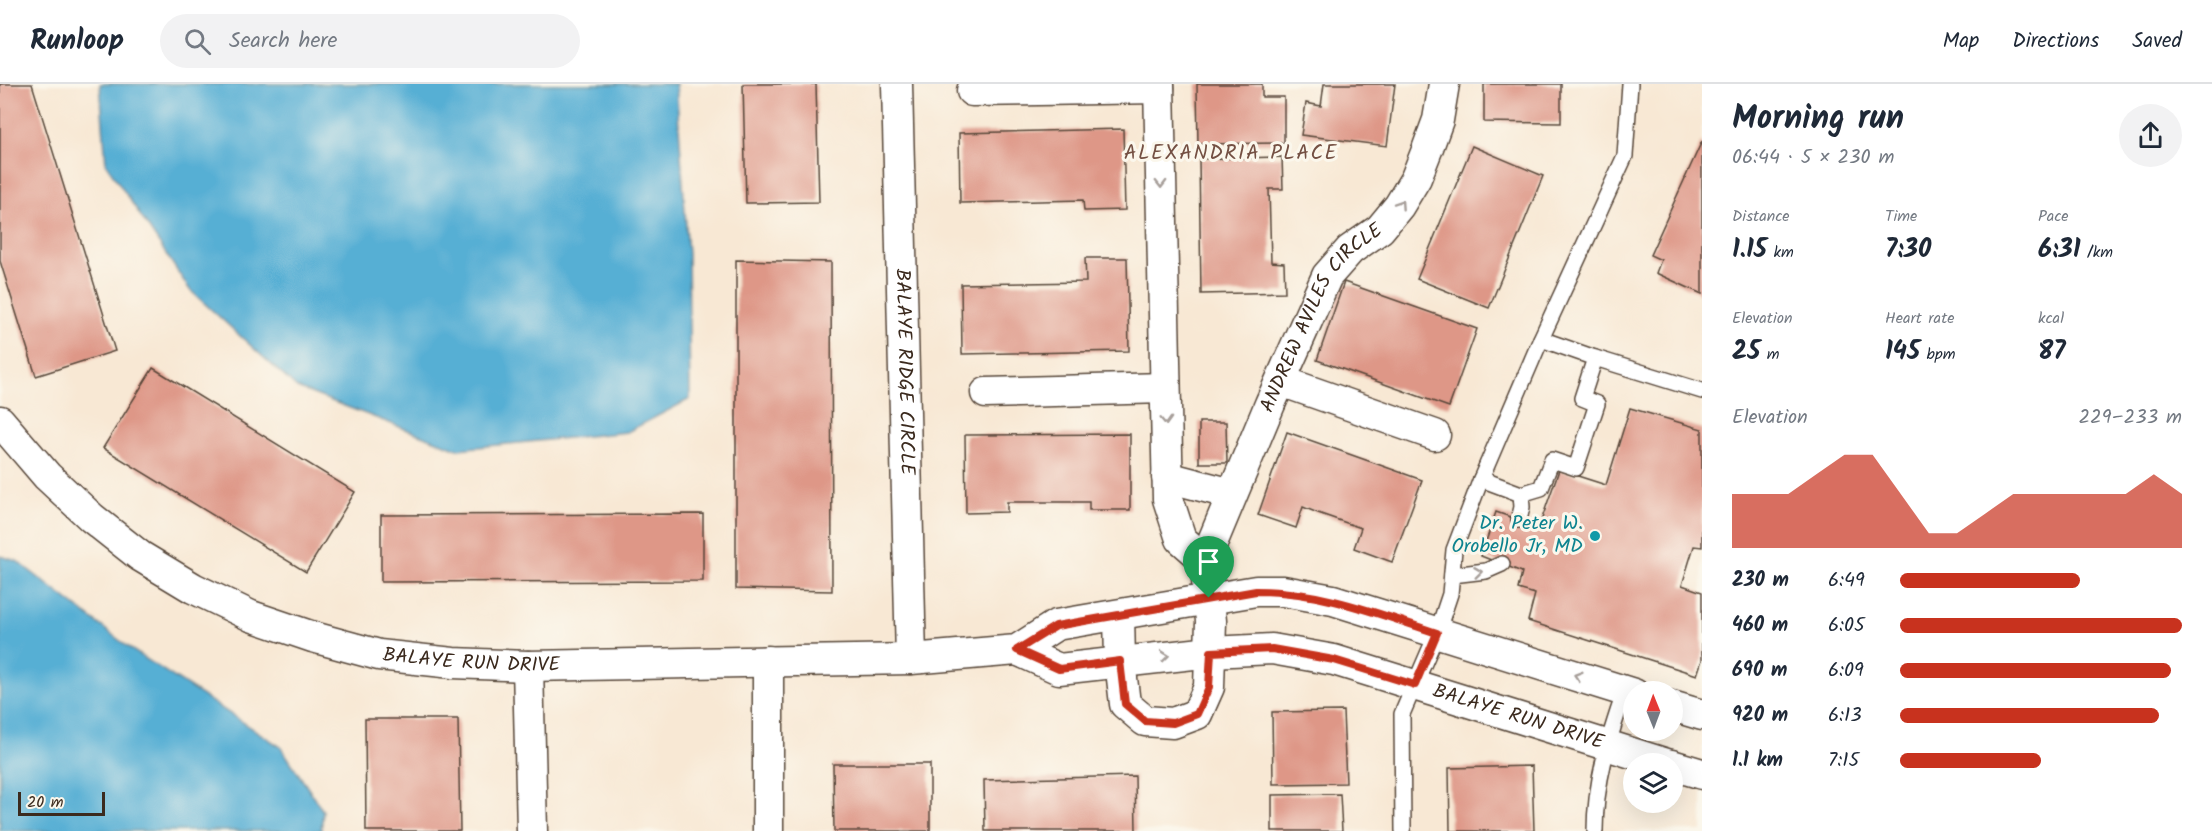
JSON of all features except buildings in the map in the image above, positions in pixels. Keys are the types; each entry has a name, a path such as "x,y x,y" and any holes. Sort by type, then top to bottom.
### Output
{"street":[{"name":"BALAYE RIDGE CIRCLE","path":"897,84 911,659"},
{"name":"ANDREW AVILES CIRCLE","path":"1119,615 1120,661 1125,704 1145,721 1173,723 1197,714 1209,687 1211,652 1205,560 1327,276 1350,250 1380,229 1399,206 1416,178 1438,120 1444,84"},
{"path":"972,91 1159,86 1168,499 1181,539 1205,560"},
{"path":"1281,381 1435,435"},
{"path":"986,393 1165,388"},
{"name":"BALAYE RUN DRIVE","path":"0,421 47,476 92,518 140,556 193,588 251,616 313,637 379,655 453,663 528,666 911,659 1017,650 1056,626 1256,591 1308,594 1333,600 1623,690"},
{"path":"1167,477 1232,494"},
{"name":"BALAYE RUN DRIVE","path":"1017,650 1059,669 1211,652 1272,649 1334,660 1632,753"},
{"path":"768,661 768,831"},
{"path":"528,666 532,831"},
{"path":"1683,709 1702,715"},
{"path":"1683,768 1702,774"}],"lane":[{"path":"1403,831 1402,714 1437,633 1450,594 1454,550 1481,479 1541,339 1625,156 1630,84"},
{"path":"1541,339 1702,391"},
{"path":"1481,479 1521,494 1542,488 1552,460 1576,468 1597,404 1582,398 1595,358"},
{"path":"1519,520 1522,507 1521,494"},
{"path":"1452,575 1486,572 1502,564"},
{"path":"1595,831 1595,806 1606,745 1623,706"}],"water":[{"path":"100,84 676,84 688,254 690,399 627,432 458,449 297,388 190,290 106,164"},
{"path":"0,556 17,561 132,650 281,747 323,811 321,831 0,831"}],"place":[{"name":"Dr. Peter W. Orobello Jr, MD","path":"1595,536"}],"district":[{"name":"ALEXANDRIA PLACE","path":"1231,153"}],"route":[{"path":"1256,591 1308,594 1437,633 1415,685 1334,660 1272,649 1211,652 1209,687 1197,714 1173,723 1145,721 1125,704 1120,661 1059,669 1017,650 1056,626 1149,611 1209,598 1256,591"}]}
